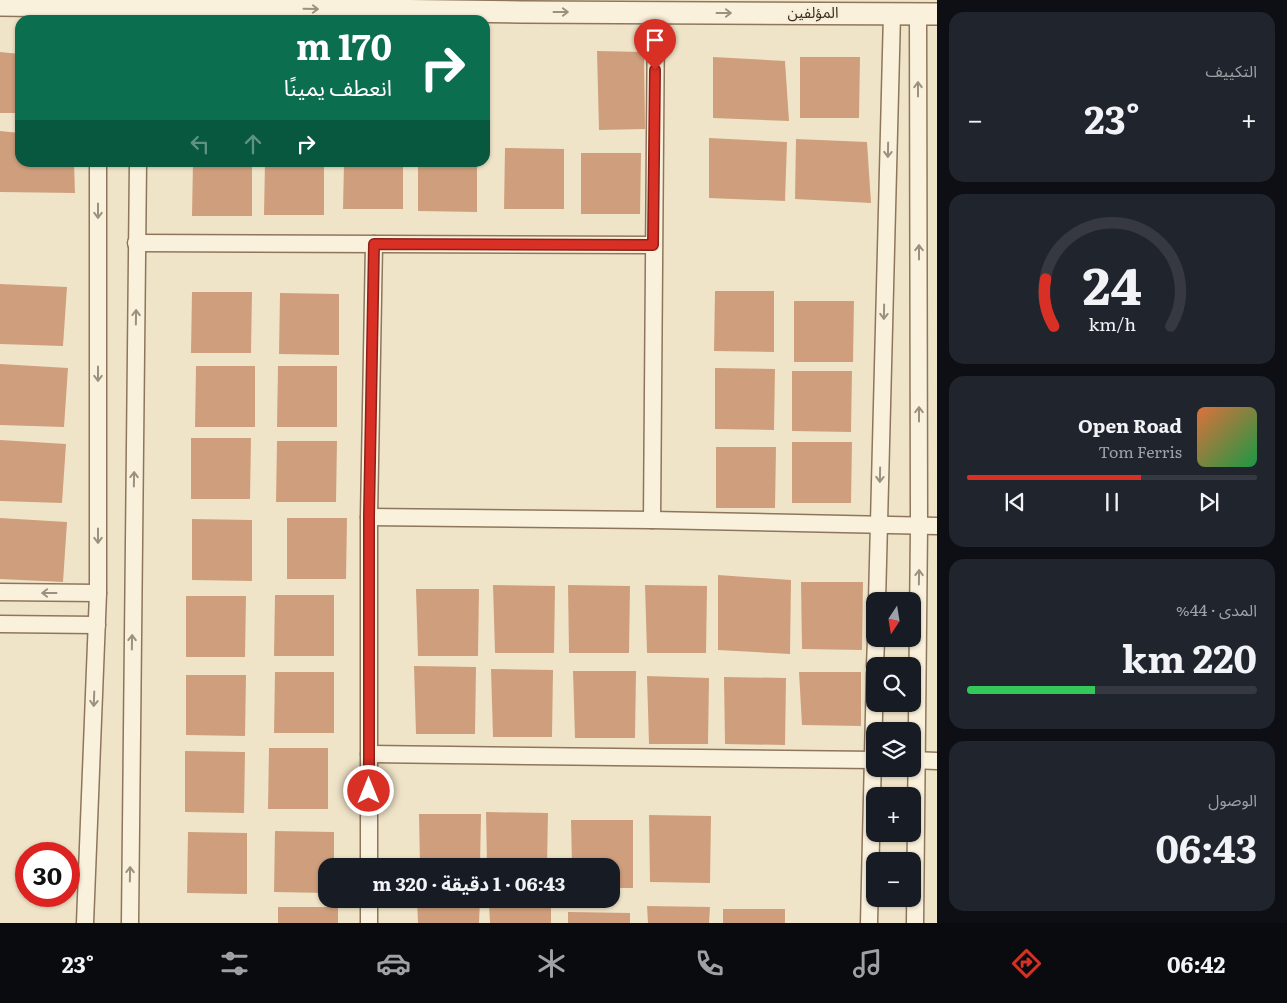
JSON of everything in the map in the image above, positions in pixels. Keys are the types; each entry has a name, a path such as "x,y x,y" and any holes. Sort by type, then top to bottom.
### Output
{"street":[{"name":"المؤلفين","path":"0,5 98,14 521,6 656,12 928,14"},
{"path":"652,520 656,12"},
{"path":"877,592 892,14"},
{"path":"916,722 928,14"},
{"path":"85,923 98,593 98,167"},
{"path":"130,923 138,167"},
{"path":"136,244 653,245"},
{"path":"369,858 369,516 374,244"},
{"path":"369,516 937,526"},
{"path":"0,592 98,593"},
{"path":"0,624 97,625"},
{"path":"369,754 866,760"},
{"path":"921,760 937,761"},
{"path":"869,923 873,777"},
{"path":"915,777 915,923"},
{"path":"369,908 369,923"}],"building":[{"path":"597,51 644,52 645,129 599,130"},
{"path":"0,52 15,54 15,113 0,113"},
{"path":"713,57 785,61 789,121 713,118"},
{"path":"800,57 860,57 859,118 800,118"},
{"path":"0,131 15,132 15,167 74,167 75,193 0,192"},
{"path":"709,138 787,142 785,201 709,198"},
{"path":"796,139 867,142 871,203 795,199"},
{"path":"505,148 564,149 564,209 504,209"},
{"path":"581,153 641,153 640,214 581,214"},
{"path":"193,167 252,167 252,216 192,216"},
{"path":"265,167 324,167 324,215 264,215"},
{"path":"344,167 403,167 403,209 343,209"},
{"path":"418,167 477,167 477,212 418,211"},
{"path":"0,284 67,287 63,346 0,344"},
{"path":"715,291 774,291 774,352 714,351"},
{"path":"192,292 252,292 251,353 191,353"},
{"path":"280,293 339,294 339,355 279,354"},
{"path":"794,301 854,301 853,362 794,362"},
{"path":"0,364 68,368 64,427 0,425"},
{"path":"196,366 255,366 255,427 195,427"},
{"path":"278,366 337,366 337,427 277,427"},
{"path":"715,368 775,369 774,430 715,429"},
{"path":"792,371 852,371 851,432 792,431"},
{"path":"191,438 251,438 250,499 191,499"},
{"path":"0,440 66,444 62,503 0,501"},
{"path":"277,441 337,441 336,502 276,502"},
{"path":"792,442 852,442 851,503 792,503"},
{"path":"716,447 776,447 775,508 716,508"},
{"path":"0,518 67,522 63,582 0,579"},
{"path":"287,518 347,518 346,579 287,579"},
{"path":"192,519 252,520 252,581 192,580"},
{"path":"718,575 791,580 790,654 718,650"},
{"path":"801,582 863,582 862,650 802,649"},
{"path":"493,585 555,586 554,653 495,653"},
{"path":"568,585 630,586 629,653 569,653"},
{"path":"645,585 707,586 706,653 647,653"},
{"path":"416,589 479,589 478,656 418,656"},
{"path":"275,595 334,595 334,656 274,656"},
{"path":"186,596 246,596 245,657 186,657"},
{"path":"414,666 476,667 475,734 416,734"},
{"path":"491,669 553,670 552,737 493,737"},
{"path":"573,671 636,671 635,738 575,738"},
{"path":"275,672 334,672 334,733 274,733"},
{"path":"799,672 861,672 861,726 802,725"},
{"path":"186,675 246,675 245,736 186,735"},
{"path":"647,676 709,678 708,744 649,744"},
{"path":"724,677 786,678 785,745 725,744"},
{"path":"269,748 328,748 328,809 268,809"},
{"path":"185,751 245,752 244,813 185,812"},
{"path":"486,812 548,813 547,858 487,858"},
{"path":"419,814 481,814 480,858 420,858"},
{"path":"649,815 711,816 710,883 650,882"},
{"path":"571,820 633,820 633,888 620,888 620,858 572,858"},
{"path":"275,831 334,832 334,858 318,858 318,893 274,892"},
{"path":"188,832 247,833 247,894 187,893"},
{"path":"647,906 710,907 709,923 648,923"},
{"path":"278,907 338,908 338,923 278,923"},
{"path":"417,908 480,908 479,923 418,923"},
{"path":"489,908 551,908 551,923 490,923"},
{"path":"723,909 785,909 785,923 723,923"},
{"path":"568,912 630,913 630,923 568,923"}],"route":[{"path":"369,791 369,516 374,244 653,245 655,70"}]}
